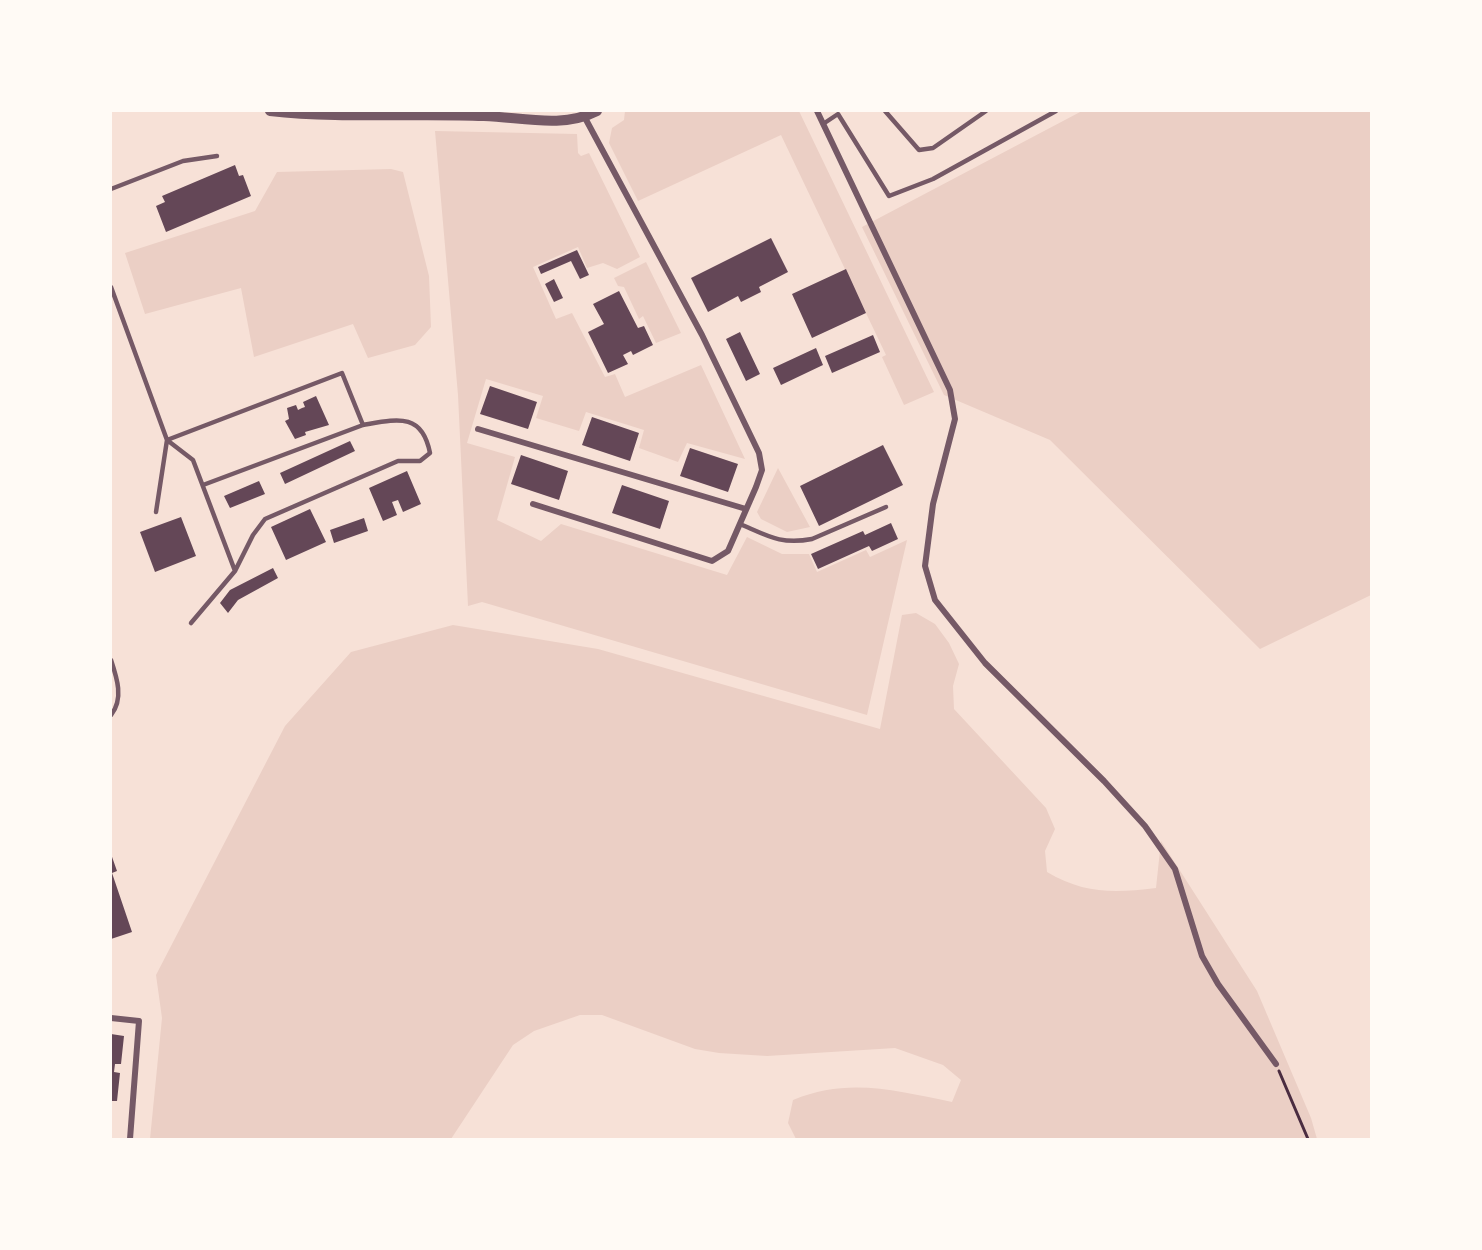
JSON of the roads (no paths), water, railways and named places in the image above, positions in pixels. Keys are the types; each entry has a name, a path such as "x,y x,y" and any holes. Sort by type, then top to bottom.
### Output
{"street":[{"path":"270,111 400,117 484,116 536,121 597,111"},
{"path":"817,111 950,390 955,419 933,504 925,566 935,600 985,663 1104,781 1145,826 1175,869 1202,956 1218,984 1276,1064"},
{"path":"533,504 712,561 728,551 762,470 759,453 702,335 584,113"},
{"path":"478,429 746,509"},
{"path":"111,1018 139,1021 130,1139"}],"lane":[{"path":"885,111 919,150 933,148 986,111"},
{"path":"823,124 838,114 889,196 933,179 1056,111"},
{"path":"111,189 183,161 217,156"},
{"path":"111,287 167,440 156,512"},
{"path":"167,440 342,374 363,425"},
{"path":"192,624 235,571 253,535 265,519 398,461 420,462 430,453 427,437 410,421 390,420 363,425 203,485"},
{"path":"167,440 193,460 235,571"},
{"path":"740,524 786,543 800,542 886,507"},
{"path":"111,660 117,681 118,706 111,715"}]}
